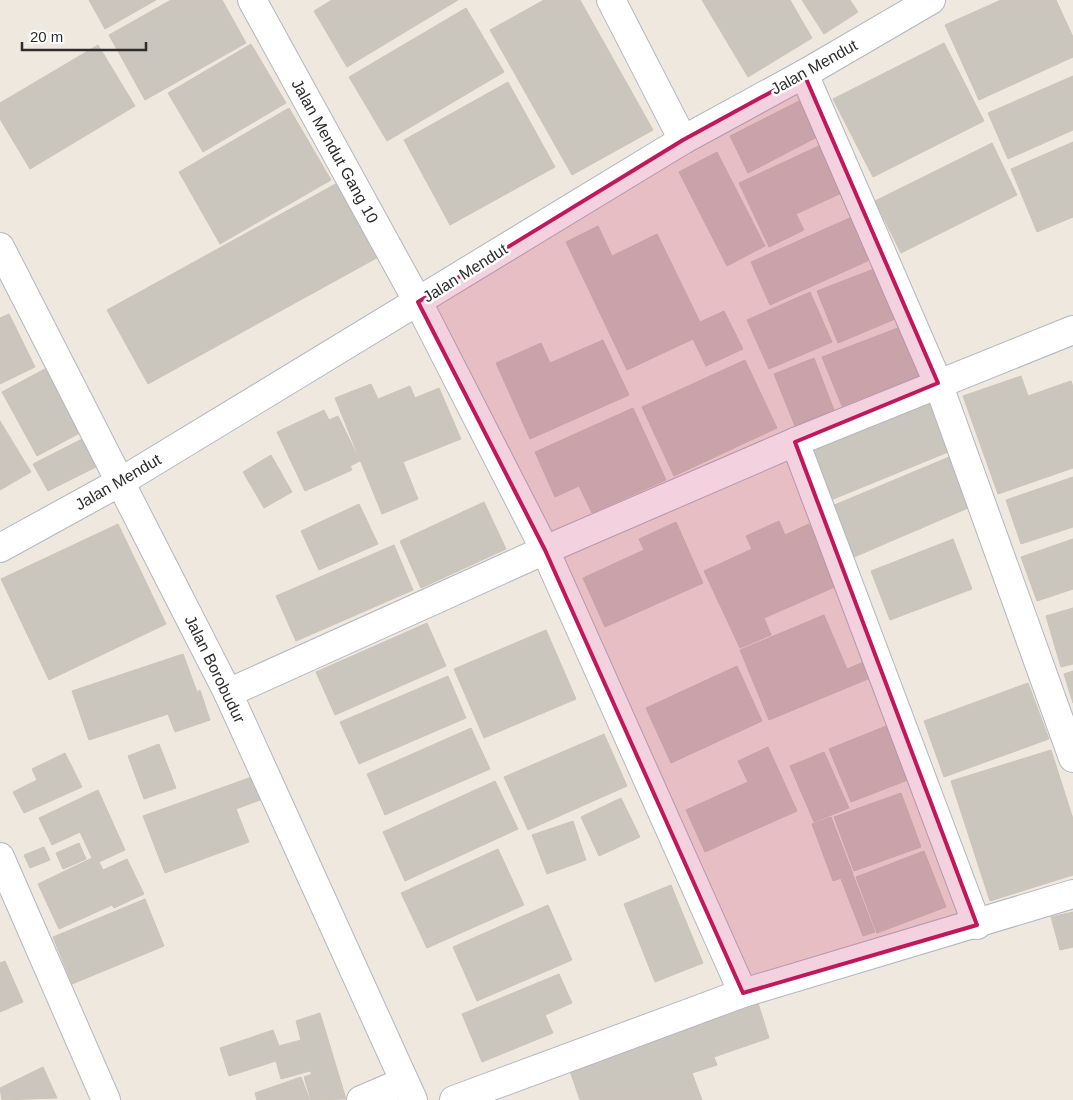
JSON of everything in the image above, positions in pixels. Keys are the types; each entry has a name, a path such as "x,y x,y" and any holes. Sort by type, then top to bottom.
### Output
{"street":[{"name":"Jalan Mendut Gang 10","path":"252,0 418,302 545,550 743,993"},
{"path":"611,0 682,140"},
{"name":"Jalan Mendut","path":"0,548 122,481 682,140 804,74 931,0"},
{"path":"804,74 938,384 1073,758"},
{"name":"Jalan Borobudur","path":"0,247 122,481 228,693 408,1091"},
{"path":"228,693 545,550 795,442 1073,330"},
{"path":"795,442 977,925"},
{"path":"0,857 106,1100"},
{"path":"454,1100 743,993 977,925 1073,894"},
{"path":"360,1100 408,1091"}],"highlighted area":[{"path":"804,74 938,383 795,442 977,925 743,993 545,550 418,302 683,140"}],"building":[{"path":"89,0 156,0 105,29"},
{"path":"171,0 222,0 246,43 145,100 109,35"},
{"path":"332,0 458,0 347,67 314,11"},
{"path":"544,0 580,0 653,130 572,175 490,30"},
{"path":"702,0 790,0 812,38 748,77"},
{"path":"802,0 850,0 858,12 824,34"},
{"path":"1001,0 1056,0 1073,37 1073,57 979,100 945,25"},
{"path":"466,8 504,72 387,141 349,77"},
{"path":"944,43 984,121 873,177 833,99"},
{"path":"251,44 286,103 203,152 168,93"},
{"path":"98,45 135,106 30,169 0,119 0,103"},
{"path":"1073,76 1073,130 1008,159 988,113"},
{"path":"508,82 555,167 450,225 404,140"},
{"path":"805,98 823,134 748,173 730,136"},
{"path":"289,108 331,180 220,244 179,172"},
{"path":"1073,142 1073,217 1037,232 1011,169"},
{"path":"992,143 1017,195 901,253 875,201"},
{"path":"823,144 846,191 796,214 804,230 769,247 739,183"},
{"path":"717,152 765,246 727,266 679,172"},
{"path":"341,181 382,255 148,384 107,310"},
{"path":"854,216 874,258 770,305 751,262"},
{"path":"598,226 612,256 657,234 700,322 724,311 743,349 706,366 693,339 627,370 566,242"},
{"path":"879,267 900,317 838,343 817,291"},
{"path":"810,292 832,342 769,369 747,320"},
{"path":"9,314 35,367 0,384 0,318"},
{"path":"903,326 922,375 842,406 822,357"},
{"path":"603,340 629,395 530,439 496,363 541,343 550,363"},
{"path":"814,358 834,410 795,426 774,374"},
{"path":"745,360 777,428 674,476 642,407"},
{"path":"54,364 89,428 37,456 2,392"},
{"path":"1021,376 1028,396 1071,381 1073,387 1073,468 998,494 963,396"},
{"path":"371,384 378,399 410,386 415,398 439,388 461,439 403,462 418,499 382,514 335,398"},
{"path":"932,398 953,450 831,500 809,448"},
{"path":"633,408 666,480 592,513 579,486 555,497 535,452"},
{"path":"324,410 329,420 338,416 360,461 350,466 352,470 305,491 277,432"},
{"path":"0,421 31,472 0,490"},
{"path":"92,434 106,462 48,491 33,464"},
{"path":"271,455 292,492 264,508 243,472"},
{"path":"954,455 975,505 854,557 832,506"},
{"path":"1073,477 1073,527 1021,544 1006,500"},
{"path":"484,502 506,549 421,588 400,541"},
{"path":"359,504 378,544 319,570 301,531"},
{"path":"779,521 785,535 809,524 837,586 764,618 771,635 740,648 704,571 752,549 746,536"},
{"path":"676,522 703,583 605,627 583,578 644,550 639,539"},
{"path":"118,524 166,624 49,680 1,579"},
{"path":"953,539 972,589 890,620 871,571"},
{"path":"1073,539 1073,589 1037,601 1021,557"},
{"path":"394,545 413,590 296,641 276,596"},
{"path":"1073,608 1073,664 1061,667 1046,616"},
{"path":"824,615 847,669 873,658 880,674 769,720 740,650"},
{"path":"427,623 446,666 335,715 316,672"},
{"path":"546,630 576,699 484,738 454,669"},
{"path":"183,654 197,692 200,690 210,720 175,732 168,714 89,740 72,691"},
{"path":"737,666 762,721 671,763 646,708"},
{"path":"1073,671 1073,703 1064,674"},
{"path":"448,676 466,718 359,764 340,722"},
{"path":"1028,683 1049,739 944,777 924,721"},
{"path":"896,722 918,776 851,802 829,749"},
{"path":"471,728 490,769 385,815 367,774"},
{"path":"604,734 627,786 528,830 504,777"},
{"path":"159,744 176,788 144,799 128,756"},
{"path":"768,747 797,811 705,852 686,810 748,782 738,761"},
{"path":"1051,750 1073,819 1073,875 990,901 951,781"},
{"path":"824,752 849,808 814,822 790,766"},
{"path":"65,753 82,787 24,813 13,792 37,780 32,769"},
{"path":"260,774 268,797 236,809 249,842 165,873 143,816"},
{"path":"495,781 518,829 405,881 383,832"},
{"path":"98,790 125,850 99,862 103,870 127,859 144,894 114,908 112,905 59,929 38,884 92,858 80,832 52,845 39,818"},
{"path":"901,793 921,847 854,871 834,817"},
{"path":"621,798 640,837 599,856 581,817"},
{"path":"831,817 853,874 833,881 812,824"},
{"path":"573,821 586,860 547,874 532,835"},
{"path":"79,843 86,859 63,869 56,853"},
{"path":"44,847 50,860 30,868 24,855"},
{"path":"498,849 524,905 427,948 401,893"},
{"path":"924,851 946,907 877,933 856,877"},
{"path":"853,875 875,932 863,936 841,879"},
{"path":"671,885 703,963 655,982 624,904"},
{"path":"145,899 164,946 72,984 53,937"},
{"path":"548,905 572,960 477,1001 453,947"},
{"path":"1073,912 1073,947 1060,950 1051,917"},
{"path":"5,961 23,1002 0,1012 0,963"},
{"path":"559,974 572,1003 545,1015 553,1033 482,1062 462,1014"},
{"path":"758,1003 769,1038 714,1057 717,1065 692,1073 702,1100 580,1100 568,1065"},
{"path":"320,1013 346,1099 311,1100 304,1077 312,1074 310,1071 281,1079 276,1061 229,1076 220,1048 273,1030 279,1046 301,1040 296,1021"},
{"path":"43,1067 57,1098 2,1100 0,1088"},
{"path":"301,1077 310,1100 257,1100 255,1093"}]}
